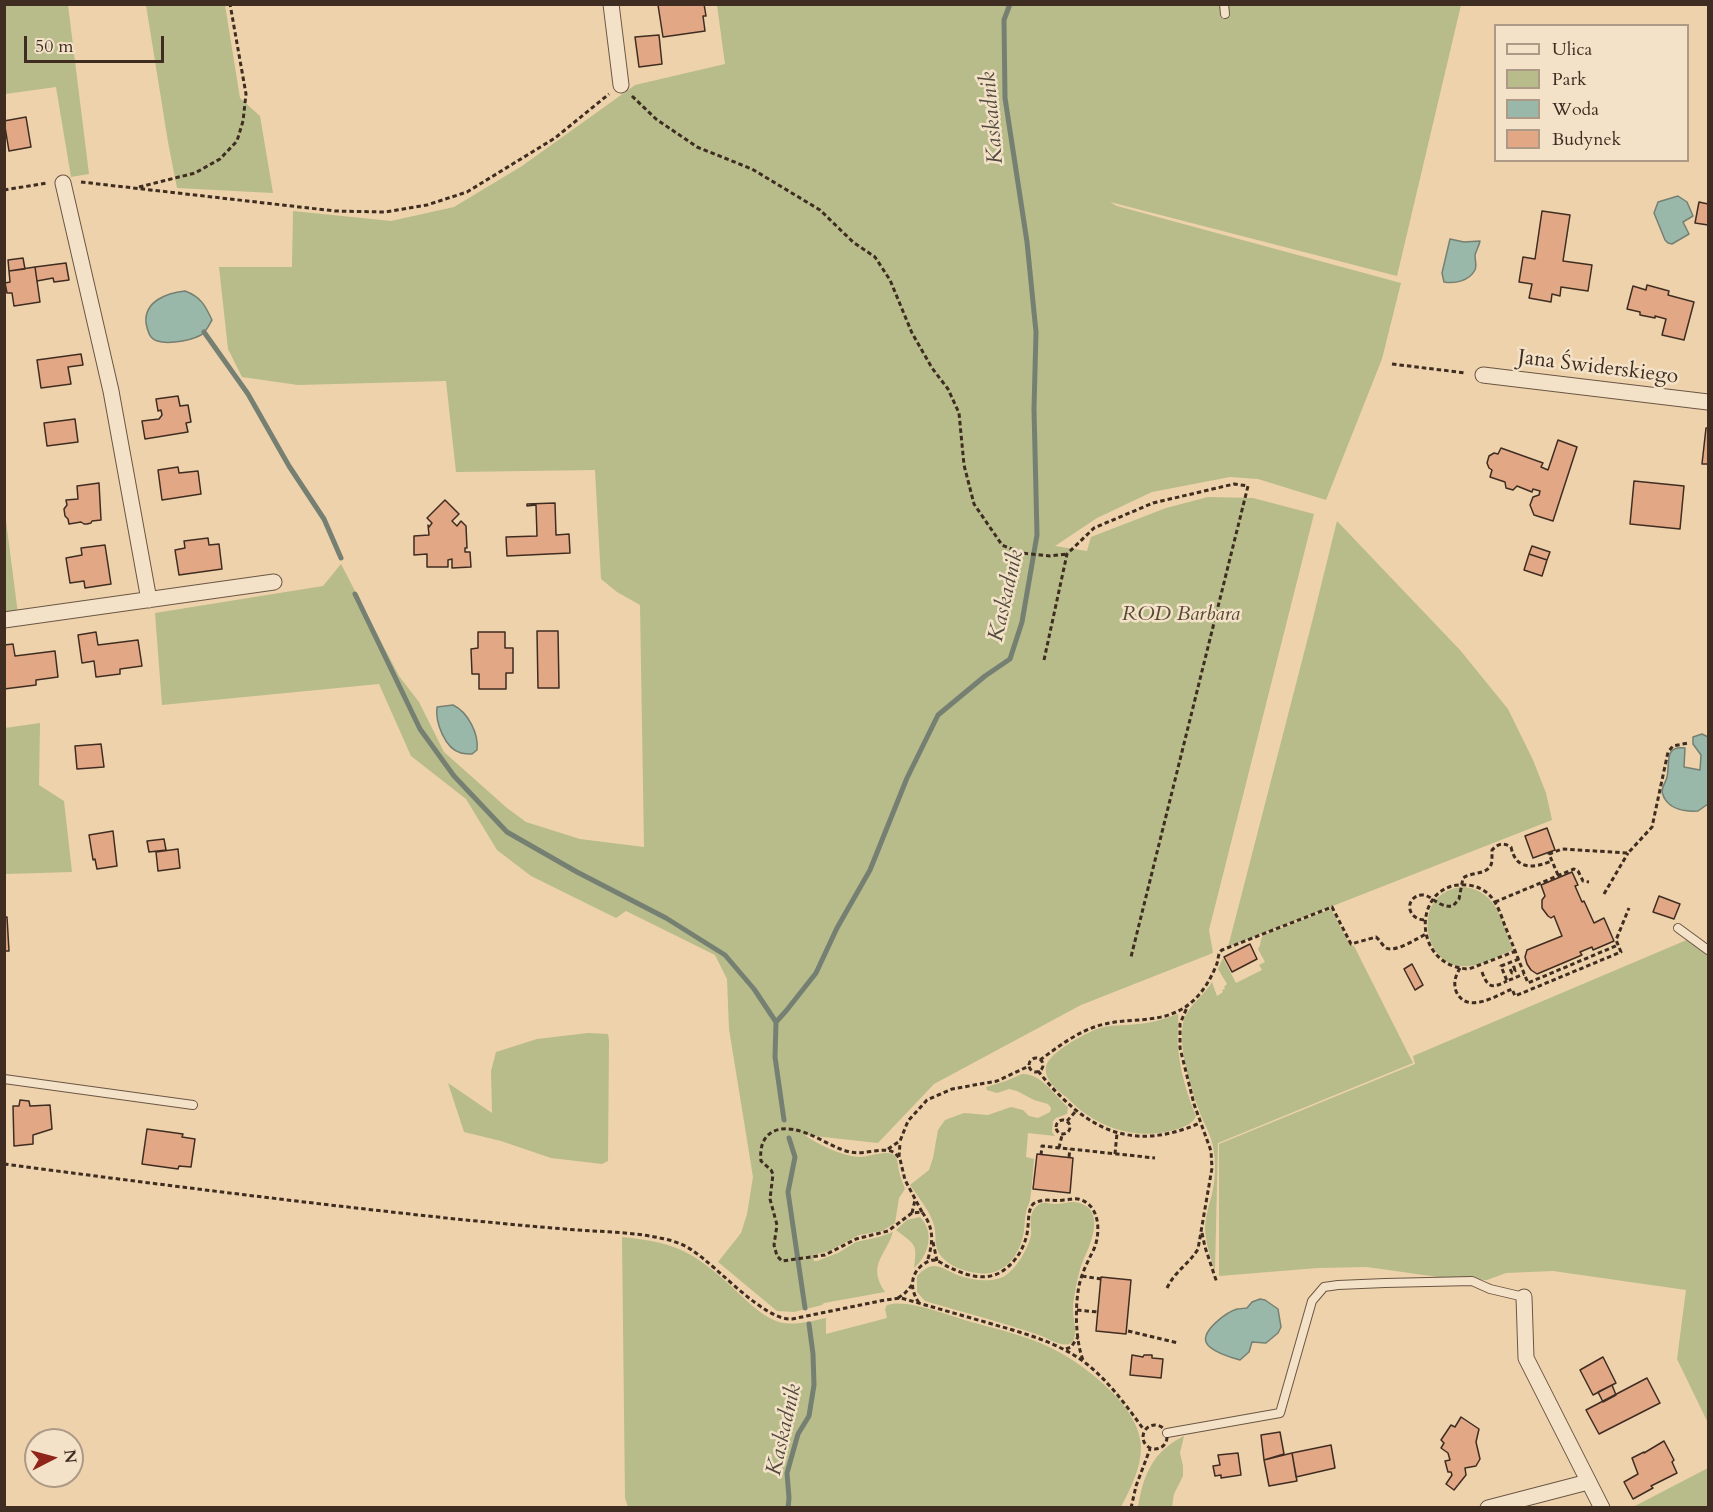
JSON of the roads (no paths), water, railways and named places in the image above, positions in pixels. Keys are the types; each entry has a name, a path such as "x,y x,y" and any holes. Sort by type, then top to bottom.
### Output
{"street":[{"path":"611,4 621,85"},
{"path":"63,183 111,391 149,600"},
{"name":"Jana Świderskiego","path":"1483,375 1708,402"},
{"path":"4,620 274,582"},
{"path":"1524,1297 1526,1358 1602,1508"},
{"path":"1488,1508 1588,1482"}],"lane":[{"path":"1224,4 1224,14"},
{"path":"1677,928 1708,950"},
{"path":"4,1079 193,1105"},
{"path":"1167,1433 1280,1413 1312,1301 1324,1287 1472,1281 1490,1289 1524,1297"}],"water":[{"path":"1678,196 1687,202 1693,216 1683,222 1689,234 1672,244 1665,240 1654,213 1658,202"},
{"path":"1450,239 1464,242 1480,241 1475,255 1475,270 1465,279 1453,283 1444,282 1442,273"},
{"path":"185,291 199,299 212,320 201,335 190,339 167,342 155,340 149,334 146,323 149,309 164,296"},
{"path":"453,705 468,718 474,731 477,750 472,754 462,753 450,746 439,727 437,707"},
{"path":"1702,734 1708,737 1708,804 1698,811 1681,810 1667,802 1662,792 1667,777 1669,756 1674,749 1685,748 1684,767 1700,770 1701,755 1693,744 1693,737"},
{"path":"1260,1299 1278,1309 1281,1327 1278,1333 1266,1343 1252,1342 1249,1352 1240,1360 1221,1354 1208,1345 1206,1337 1216,1322 1237,1309 1247,1308 1252,1302"}],"waterway":[{"name":"Kaskadnik","path":"784,1120 775,1057 776,1022 816,973 837,928 870,870 907,778 938,715 985,676 1010,659 1022,622 1037,535 1034,409 1036,332 1027,242 1005,98 1004,20 1010,4"},
{"path":"204,332 248,394 289,466 324,519 341,558"},
{"path":"355,594 420,729 454,776 507,832 577,872 666,918 725,955 754,989 776,1022"},
{"name":"Kaskadnik","path":"789,1138 795,1157 788,1192 805,1308"},
{"name":"Kaskadnik","path":"788,1508 787,1473 798,1434 809,1416 814,1385 809,1324"}],"park label":[{"name":"ROD Barbara","path":"1181,615"}]}
